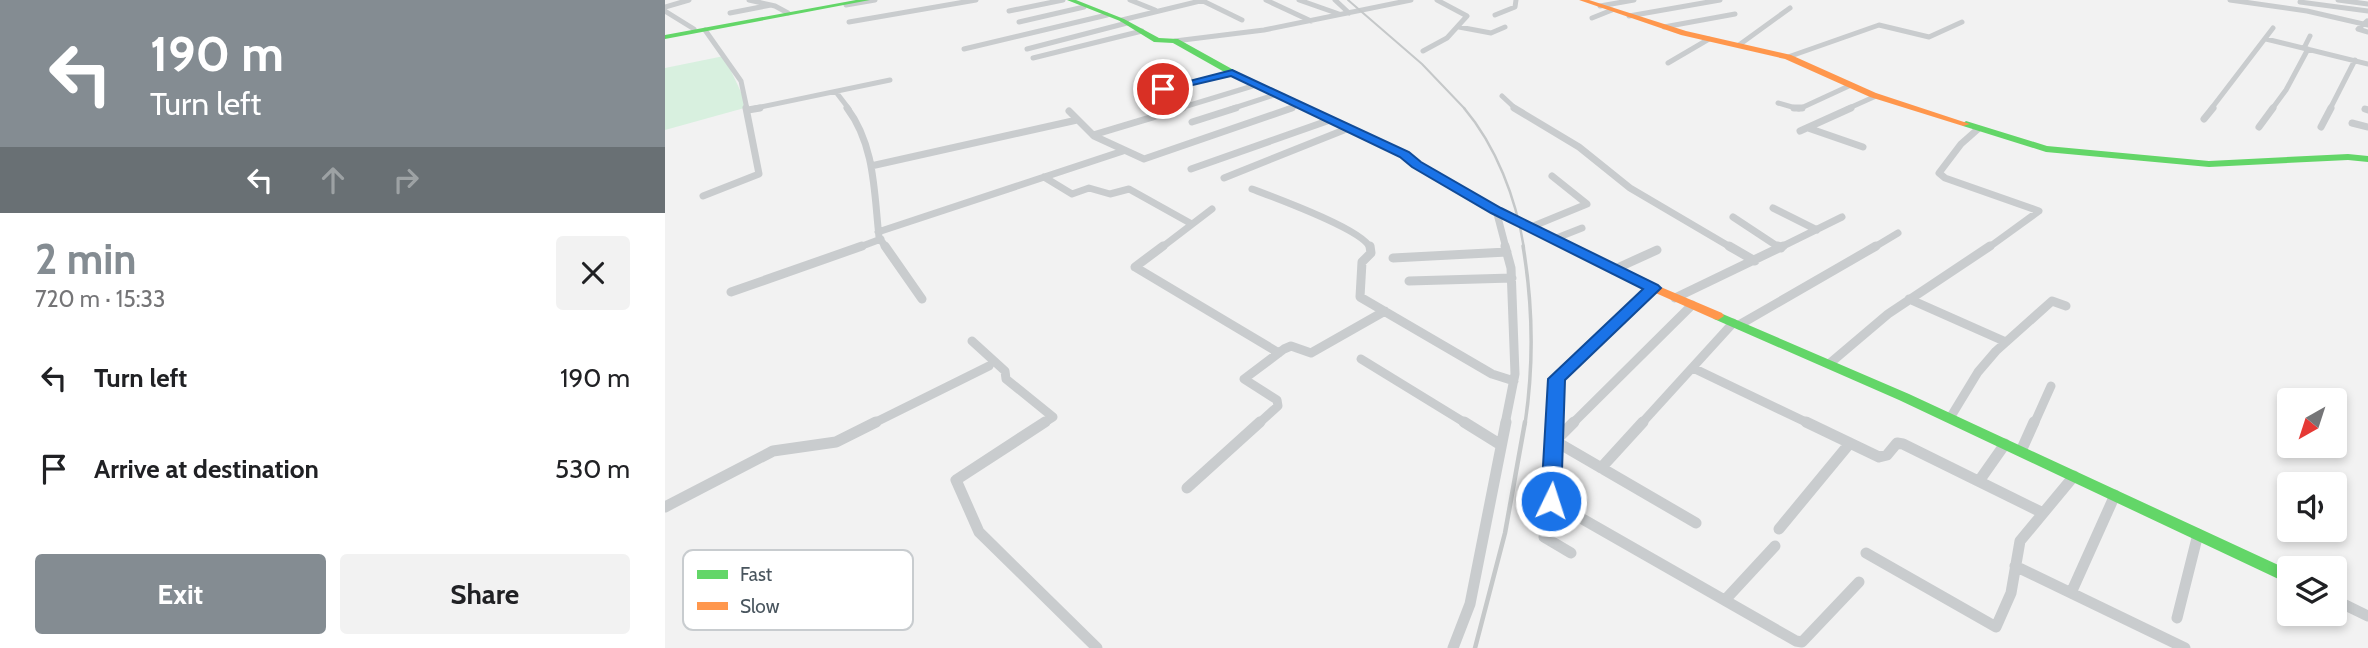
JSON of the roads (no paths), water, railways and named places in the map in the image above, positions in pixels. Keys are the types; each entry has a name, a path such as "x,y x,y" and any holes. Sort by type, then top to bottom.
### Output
{"street":[{"path":"665,9 689,0"},
{"path":"749,0 771,5 788,13"},
{"path":"700,30 867,0"},
{"path":"665,36 875,0"},
{"path":"899,0 908,11"},
{"path":"849,22 976,0"},
{"path":"1009,11 1063,0"},
{"path":"1070,0 1125,21 1157,40 1175,41 1264,30 1411,0"},
{"path":"1130,0 1157,11"},
{"path":"1027,49 1202,0 1242,20"},
{"path":"1266,0 1311,21"},
{"path":"1300,0 1341,14"},
{"path":"1335,0 1349,13"},
{"path":"1423,51 1447,38 1459,27 1459,22 1467,14 1437,0"},
{"path":"1495,15 1515,7 1516,0"},
{"path":"1581,0 1664,27 1788,57 1876,96 2046,149 2209,164 2347,157 2368,159"},
{"path":"1592,18 1606,8 1634,0"},
{"path":"1629,16 1720,0"},
{"path":"2230,0 2367,23"},
{"path":"2337,0 2368,4"},
{"path":"2300,10 2300,1 2368,11"},
{"path":"1210,4 1217,2"},
{"path":"730,13 771,5"},
{"path":"1019,22 1084,7"},
{"path":"1739,45 1790,8"},
{"path":"665,9 700,30 741,81 748,110 759,174 703,196"},
{"path":"1664,27 1735,14"},
{"path":"964,49 1107,15"},
{"path":"1788,57 1879,25 1929,37 1962,22"},
{"path":"2352,34 2367,23"},
{"path":"1459,27 1491,33 1505,27"},
{"path":"2204,119 2273,28"},
{"path":"2358,29 2368,32"},
{"path":"1033,58 1142,31"},
{"path":"2259,127 2286,90 2310,36"},
{"path":"1668,62 1709,39"},
{"path":"2266,39 2368,64"},
{"path":"1175,41 1256,85 1404,154 1416,164 1496,210 1613,270 1950,418 2277,571"},
{"path":"2321,127 2355,61"},
{"path":"1163,89 1232,73"},
{"path":"748,110 890,80"},
{"path":"1093,135 1256,85"},
{"path":"1778,103 1799,109 1851,85"},
{"path":"836,92 858,122 868,145 880,235 922,299"},
{"path":"1192,122 1277,94"},
{"path":"1502,96 1517,110 1579,147 1630,188 1755,261"},
{"path":"1800,131 1876,96"},
{"path":"1069,111 1093,135 1144,159 1299,105"},
{"path":"871,166 1077,120"},
{"path":"1191,169 1331,120"},
{"path":"2352,123 2368,127"},
{"path":"1224,178 1349,128"},
{"path":"1808,128 1863,147"},
{"path":"1829,364 1909,299 2039,211 1945,178 1939,173 1961,144 1978,129"},
{"path":"731,292 880,235 1123,151"},
{"path":"1531,227 1587,204 1552,176"},
{"path":"1044,177 1072,194 1089,188 1109,194 1129,189 1191,223"},
{"path":"1252,189 1295,205 1362,236 1369,243 1371,253 1362,262 1360,298 1492,374 1514,381"},
{"path":"1773,208 1817,230"},
{"path":"1212,209 1135,267 1279,353"},
{"path":"1453,648 1470,604 1514,381 1515,324 1512,278 1496,210"},
{"path":"1733,217 1781,248"},
{"path":"1675,298 1842,217"},
{"path":"1554,239 1582,228"},
{"path":"1601,468 1736,324 1898,233"},
{"path":"1613,270 1657,250"},
{"path":"1393,258 1507,252"},
{"path":"1409,281 1512,278"},
{"path":"1571,553 1544,537 1551,501 1557,379 1653,288"},
{"path":"1909,299 2006,342"},
{"path":"1950,418 1977,372 2006,342 2052,301 2066,306"},
{"path":"1555,441 1692,305"},
{"path":"1187,488 1278,406 1276,400 1244,379 1291,346 1311,353 1385,311"},
{"path":"972,341 1005,371 1006,379 1053,418 956,480 979,532 1097,648"},
{"path":"1361,359 1501,445"},
{"path":"665,507 773,451 788,447 818,448 837,442 989,366"},
{"path":"1693,368 1883,458 1898,443 1903,444 2041,512"},
{"path":"2021,451 2051,386"},
{"path":"1555,441 1696,523"},
{"path":"1779,529 1850,443"},
{"path":"1979,481 2005,444"},
{"path":"1866,553 1996,628 2011,593 2020,541 2041,512 2074,476"},
{"path":"2071,593 2115,495"},
{"path":"1551,501 1802,642 1859,582"},
{"path":"2177,618 2199,534"},
{"path":"1725,600 1775,546"},
{"path":"2015,566 2185,648"},
{"path":"2347,606 2368,617"}],"railway":[{"path":"1348,0 1422,64 1465,109"},
{"path":"1464,108 1486,139 1503,174 1516,210 1524,248"},
{"path":"1523,246 1531,335 1525,424"},
{"path":"1475,648 1505,533 1525,422"}]}
